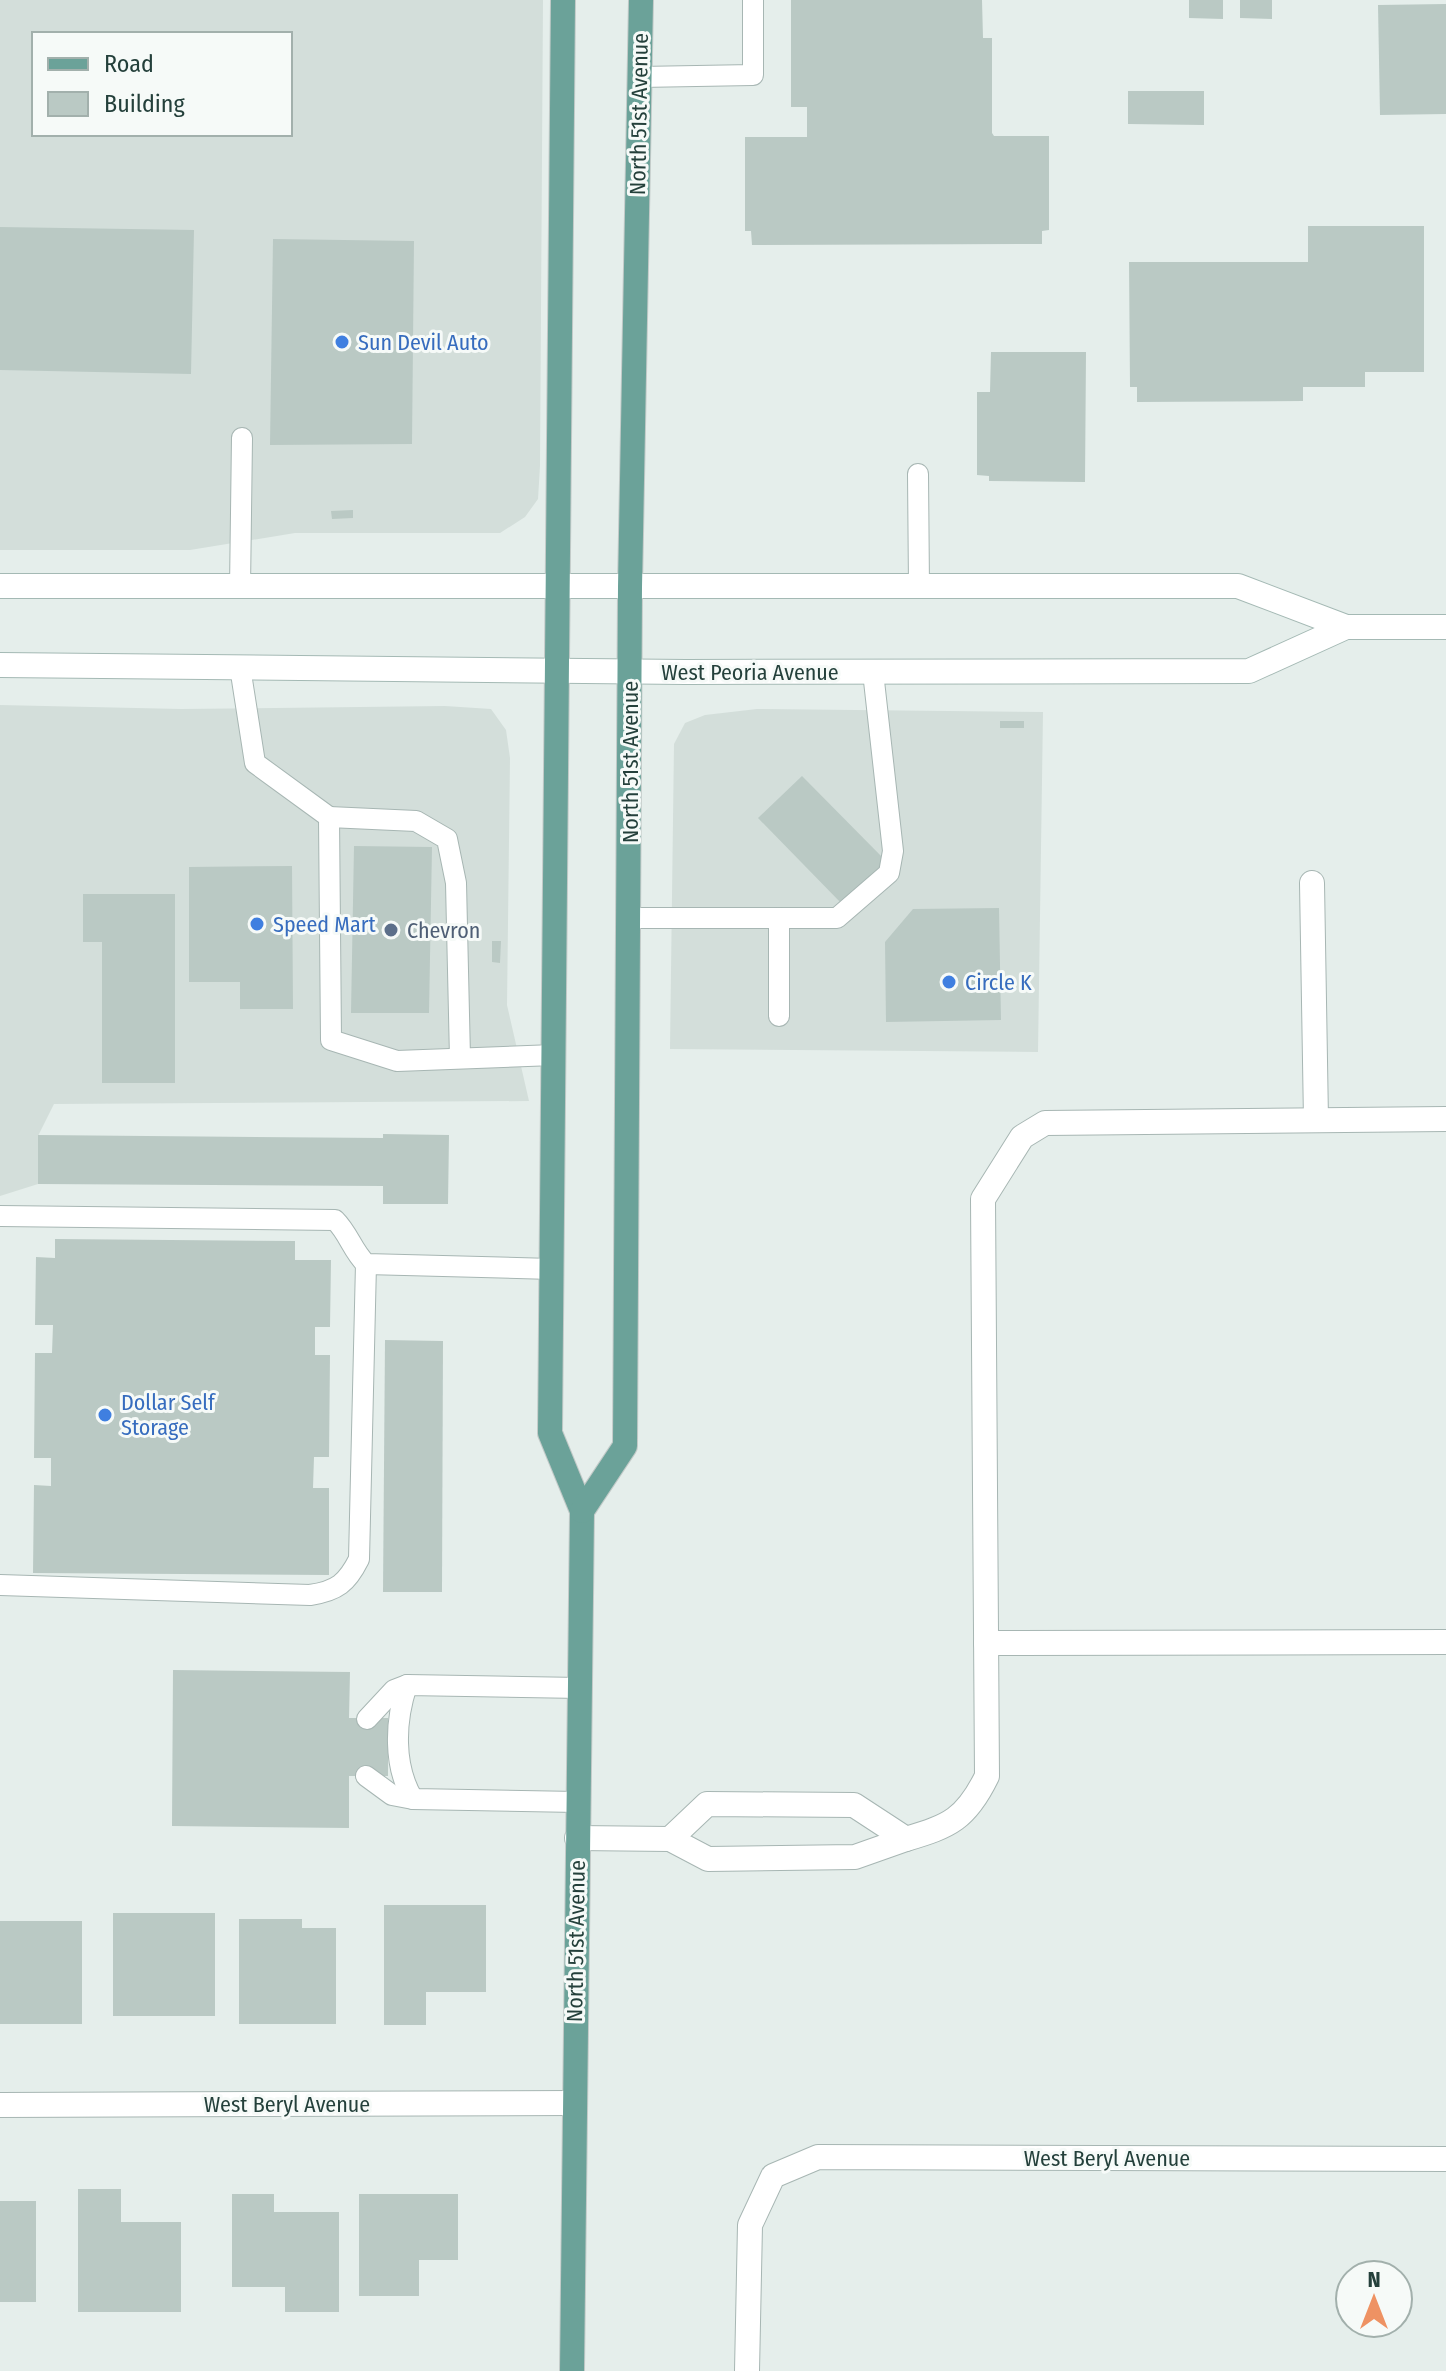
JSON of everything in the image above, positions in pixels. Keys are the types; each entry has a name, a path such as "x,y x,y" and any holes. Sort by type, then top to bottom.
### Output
{"main road":[{"name":"North 51st Avenue","path":"563,0 550,1433 582,1511 572,2371"},
{"name":"North 51st Avenue","path":"582,1511 625,1446 630,587 641,0"}],"street":[{"name":"West Peoria Avenue","path":"0,586 1238,586 1346,627 1446,627"},
{"name":"West Peoria Avenue","path":"0,665 557,671 1249,671 1346,627"},
{"path":"1312,883 1316,1120"},
{"path":"577,1838 670,1839 708,1859 855,1857 945,1828 972,1806 987,1776 983,1199 1022,1137 1045,1123 1446,1119"},
{"path":"986,1643 1446,1642"},
{"path":"670,1839 707,1804 854,1805 906,1839"},
{"name":"West Beryl Avenue","path":"0,2105 574,2103"},
{"name":"West Beryl Avenue","path":"747,2371 750,2225 773,2176 818,2157 1446,2159"}],"lane":[{"path":"640,77 753,75 753,0"},
{"path":"240,588 242,438"},
{"path":"918,474 919,587"},
{"path":"240,667 255,763 329,817 416,821 447,839 456,883 460,1058"},
{"path":"629,918 837,918 889,873 893,851 873,672"},
{"path":"329,817 331,1040 397,1061 554,1055"},
{"path":"779,918 779,1016"},
{"path":"0,1216 335,1220 348,1233 353,1251 366,1264 552,1269"},
{"path":"0,1585 310,1595 330,1592 348,1581 359,1559 366,1264"},
{"path":"367,1719 394,1690 407,1685 580,1688"},
{"path":"407,1685 401,1701 398,1754 405,1785 413,1799"},
{"path":"366,1776 392,1795 413,1799 577,1802"}],"shaded area":[{"path":"0,0 543,0 538,499 525,517 500,533 295,533 190,550 0,550"},
{"path":"0,705 181,709 445,706 491,709 506,730 510,758 507,1005 529,1101 54,1104 38,1136 38,1184 0,1196"},
{"path":"757,709 1043,712 1038,1052 670,1049 674,744 685,723 705,715"}],"building":[{"path":"791,0 982,0 983,38 992,38 992,133 994,136 1049,136 1049,230 1042,231 1042,244 752,245 751,231 745,231 745,137 807,137 807,107 791,107"},
{"path":"1189,0 1223,0 1223,19 1189,18"},
{"path":"1240,0 1272,0 1272,19 1240,18"},
{"path":"1446,4 1446,114 1380,115 1378,5"},
{"path":"1128,91 1204,91 1204,125 1128,124"},
{"path":"1308,226 1424,226 1424,372 1365,372 1365,387 1303,387 1303,401 1137,402 1137,387 1130,387 1129,262 1308,262"},
{"path":"0,227 194,230 191,374 0,370"},
{"name":"Sun Devil Auto","path":"273,239 414,241 412,444 270,445"},
{"path":"991,352 1086,352 1085,482 989,481 989,476 977,475 977,392 990,392"},
{"path":"353,510 353,518 332,519 331,511"},
{"path":"1000,721 1024,721 1024,728 1000,728"},
{"path":"802,776 886,861 842,904 758,818"},
{"name":"Chevron","path":"354,846 432,847 429,1013 351,1013"},
{"name":"Speed Mart","path":"292,866 293,1009 240,1009 240,982 189,982 189,867"},
{"path":"83,894 175,894 175,1083 102,1083 102,942 83,942"},
{"name":"Circle K","path":"999,908 1001,1020 886,1022 885,942 913,909"},
{"path":"492,941 501,941 500,963 492,962"},
{"path":"383,1134 449,1135 448,1204 383,1204 383,1186 38,1184 38,1135 383,1138"},
{"path":"55,1239 295,1241 295,1260 331,1260 330,1327 315,1327 315,1355 330,1355 329,1457 314,1457 313,1488 329,1488 329,1575 33,1573 34,1485 51,1486 51,1458 34,1458 35,1353 52,1353 53,1325 35,1325 36,1257 55,1258"},
{"path":"385,1340 443,1341 442,1592 383,1592"},
{"path":"173,1670 350,1672 349,1718 388,1718 388,1776 349,1776 349,1828 172,1826"},
{"path":"384,1905 486,1905 486,1992 426,1992 426,2025 384,2025"},
{"path":"113,1913 215,1913 215,2016 113,2016"},
{"path":"239,1919 302,1919 302,1928 336,1928 336,2024 239,2024"},
{"path":"0,1921 82,1921 82,2024 0,2024"},
{"path":"78,2189 121,2189 121,2222 181,2222 181,2312 78,2312"},
{"path":"232,2194 274,2194 274,2212 339,2212 339,2312 285,2312 285,2287 232,2287"},
{"path":"359,2194 458,2194 458,2260 419,2260 419,2296 359,2296"},
{"path":"0,2201 36,2201 36,2302 0,2302"}],"place":[{"name":"Sun Devil Auto","path":"342,342"},
{"name":"Speed Mart","path":"257,924"},
{"name":"Chevron","path":"391,930"},
{"name":"Circle K","path":"949,982"},
{"name":"Dollar Self Storage","path":"105,1415"}]}
